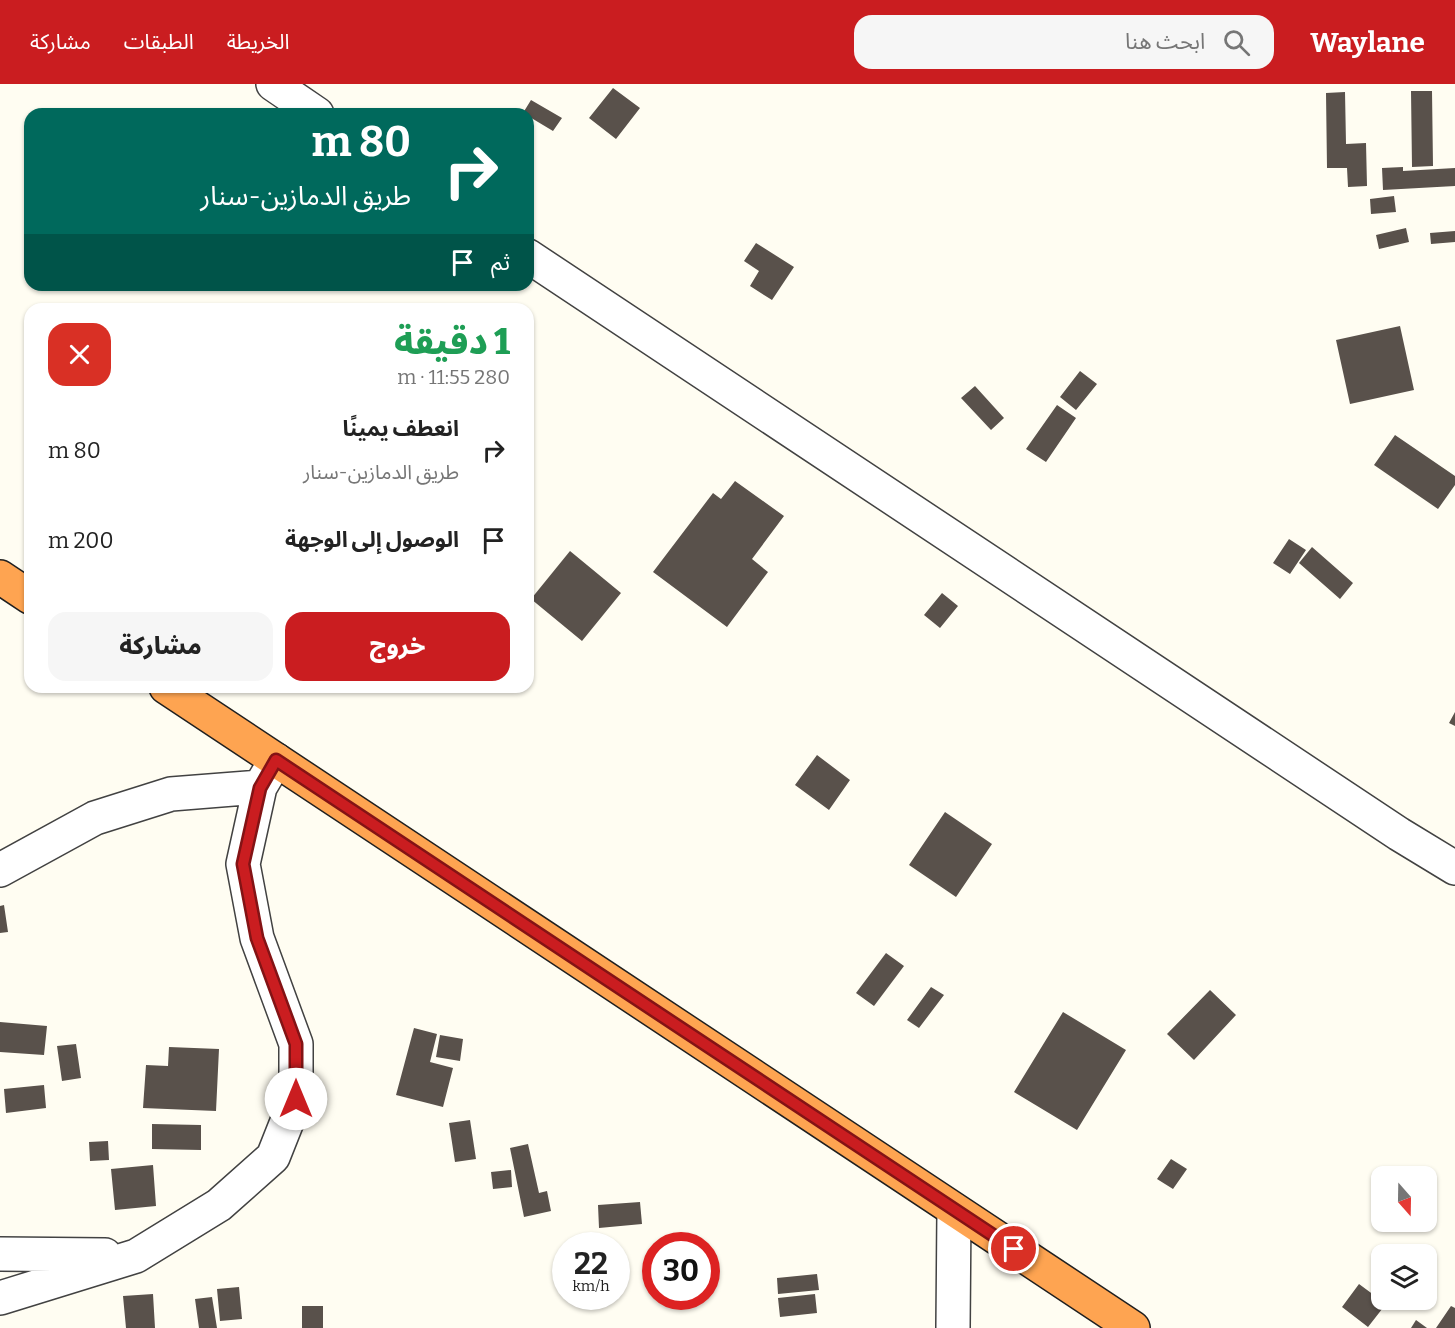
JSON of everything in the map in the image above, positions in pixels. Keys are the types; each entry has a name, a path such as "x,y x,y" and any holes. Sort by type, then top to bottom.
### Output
{"highway":[{"path":"0,577 24,593"},
{"path":"175,693 1133,1328"}],"street":[{"path":"273,84 308,108"},
{"path":"534,260 1380,821 1455,868"},
{"path":"0,1298 136,1256 219,1205 273,1157 296,1099 296,1044 257,938 243,864 260,788 276,760"},
{"path":"0,870 95,818 171,794 260,788"},
{"path":"953,1328 954,1210"},
{"path":"0,1254 136,1256"}],"building":[{"path":"613,88 640,108 616,139 589,118"},
{"path":"1411,91 1432,91 1433,166 1412,167"},
{"path":"1345,92 1346,144 1366,143 1367,186 1348,187 1347,168 1327,168 1326,93"},
{"path":"531,100 562,118 553,131 534,120 534,108 526,108"},
{"path":"1403,167 1403,171 1455,168 1455,186 1383,190 1382,168"},
{"path":"1394,196 1396,212 1371,214 1370,199"},
{"path":"1406,228 1409,242 1379,249 1376,235"},
{"path":"1455,231 1455,242 1431,244 1430,233"},
{"path":"756,243 794,267 772,300 750,286 759,271 744,261"},
{"path":"1400,326 1414,390 1350,404 1336,340"},
{"path":"1080,371 1097,384 1076,410 1060,397"},
{"path":"975,386 1004,418 991,430 961,398"},
{"path":"1057,405 1076,418 1046,462 1026,449"},
{"path":"1395,435 1455,476 1455,485 1438,509 1374,465"},
{"path":"735,481 784,516 752,559 768,572 727,627 653,572 713,493 721,499"},
{"path":"1289,539 1306,550 1290,574 1273,563"},
{"path":"1312,547 1353,583 1340,599 1299,563"},
{"path":"570,551 621,593 582,641 534,601 534,595"},
{"path":"942,593 958,606 940,628 924,615"},
{"path":"1455,712 1455,726 1449,723"},
{"path":"817,755 850,780 829,810 795,785"},
{"path":"945,812 992,844 956,897 909,865"},
{"path":"4,905 8,932 0,933 0,906"},
{"path":"886,953 904,966 874,1006 856,993"},
{"path":"931,987 944,995 919,1028 907,1020"},
{"path":"1210,990 1236,1015 1194,1060 1167,1034"},
{"path":"1063,1012 1126,1050 1077,1130 1014,1092"},
{"path":"0,1022 47,1026 44,1055 0,1052"},
{"path":"414,1028 437,1034 430,1062 453,1068 443,1107 396,1095"},
{"path":"440,1035 463,1039 460,1061 436,1057"},
{"path":"76,1044 81,1078 62,1081 57,1046"},
{"path":"169,1047 219,1049 216,1111 143,1108 146,1065 168,1066"},
{"path":"44,1085 46,1108 6,1113 4,1089"},
{"path":"470,1120 476,1159 455,1162 449,1123"},
{"path":"152,1124 201,1125 201,1150 152,1149"},
{"path":"108,1141 109,1160 90,1161 89,1142"},
{"path":"528,1144 539,1193 547,1191 551,1211 524,1217 510,1148"},
{"path":"1171,1159 1187,1169 1173,1189 1157,1179"},
{"path":"153,1165 156,1206 115,1210 111,1169"},
{"path":"511,1170 512,1187 493,1189 491,1172"},
{"path":"640,1202 642,1224 599,1228 598,1205"},
{"path":"817,1274 819,1290 778,1294 777,1278"},
{"path":"1359,1284 1371,1293 1371,1310 1381,1310 1368,1327 1342,1307"},
{"path":"239,1287 242,1319 220,1321 217,1289"},
{"path":"153,1294 155,1328 126,1328 123,1296"},
{"path":"815,1294 817,1313 780,1317 778,1298"},
{"path":"212,1297 217,1328 199,1328 195,1299"},
{"path":"302,1306 323,1306 323,1328 302,1328"},
{"path":"1451,1306 1455,1308 1455,1328 1436,1328"},
{"path":"1416,1320 1427,1328 1411,1328"}],"route":[{"path":"296,1099 296,1044 257,938 243,864 260,788 276,760 1014,1249"}]}
